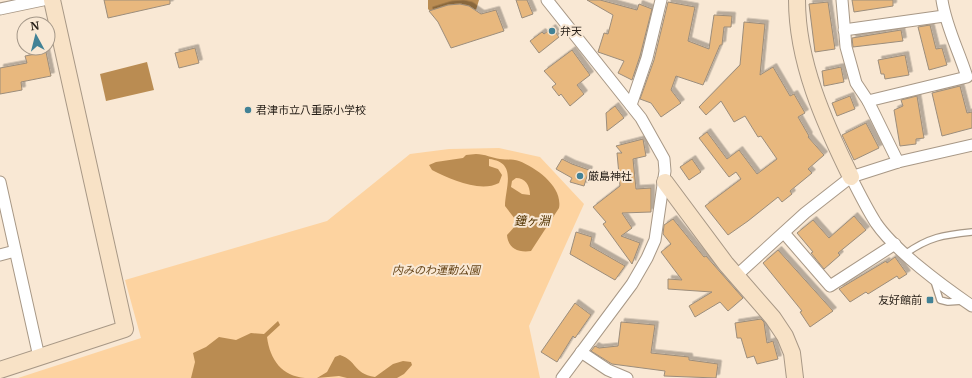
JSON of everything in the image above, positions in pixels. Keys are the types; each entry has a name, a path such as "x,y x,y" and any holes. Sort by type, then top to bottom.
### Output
{"street":[{"path":"0,9 42,0"},
{"path":"0,370 124,328 52,0"},
{"path":"546,0 641,118 664,159 665,182 655,240 647,258 632,284 562,378"},
{"path":"631,105 647,58 661,0"},
{"path":"797,0 801,42 813,89 829,132 876,224 905,254 968,304"},
{"path":"842,0 844,30 856,82 868,101 898,162"},
{"path":"868,101 967,77 960,52 944,16 942,0"},
{"path":"844,30 944,16"},
{"path":"736,276 805,213 851,177 898,162 972,145"},
{"path":"0,182 39,357"},
{"path":"665,182 736,276 773,318 785,336 792,353 795,378"},
{"path":"784,233 830,286 895,244"},
{"path":"0,255 15,251"},
{"path":"581,352 608,370 627,378"}],"lane":[{"path":"905,254 922,242 944,235 972,232"}],"green space":[{"name":"内みのわ運動公園","path":"499,148 540,157 584,204 529,326 540,378 18,378 141,338 125,280 327,221 410,154 449,149"}],"water":[{"path":"428,0 479,0 476,10 470,7 453,5 443,7 432,13 428,9"},
{"path":"147,62 154,90 106,101 100,74"},
{"name":"鐘ヶ淵","path":"479,154 519,161 541,173 553,186 559,200 559,208 531,251 514,249 508,240 507,235 516,225 515,219 505,206 508,177 507,170 504,165 498,161 489,159 489,166 498,169 502,175 499,183 491,186 474,186 456,181 432,170 429,165 436,162 463,158 466,155","holes":["519,178 526,183 529,188 530,195 522,194 511,187 512,181"]},
{"path":"278,321 280,325 267,337 274,360 290,374 305,378 191,378 195,362 193,353 206,347 219,337 236,340 251,333 264,334"},
{"path":"340,355 350,360 362,373 375,377 393,364 403,361 411,362 412,365 404,374 397,378 347,378 339,376 317,378 327,372 335,357"}],"building":[{"path":"104,0 170,0 170,4 108,18"},
{"path":"516,0 527,0 533,14 522,18"},
{"path":"587,0 600,0 637,10 639,4 652,9 632,80 618,73 624,61 598,52 604,33 608,34 613,15"},
{"path":"852,0 893,0 893,6 854,12"},
{"path":"668,2 695,7 688,41 709,49 714,15 732,16 731,27 724,27 722,45 720,45 703,85 676,76 671,90 681,103 661,117 651,103 640,99 654,60"},
{"path":"828,2 835,49 815,52 809,4"},
{"path":"460,4 469,6 481,14 496,10 504,31 451,48 438,22 429,11 448,5"},
{"path":"744,22 765,24 760,75 773,67 790,96 794,94 805,113 798,117 809,136 808,137 824,155 808,169 812,173 790,191 792,194 782,202 778,197 728,235 705,206 741,179 736,172 729,177 699,138 707,132 727,159 739,150 757,174 777,159 761,136 758,137 745,116 734,122 721,101 706,115 699,107 740,65"},
{"path":"930,25 936,49 942,48 947,65 929,70 918,27"},
{"path":"552,28 559,37 539,53 530,41 542,32 544,34"},
{"path":"901,30 903,41 853,47 852,38"},
{"path":"195,48 199,63 179,68 175,53"},
{"path":"572,50 590,75 577,85 584,94 570,106 561,94 559,96 552,87 556,84 544,71"},
{"path":"905,55 909,75 885,79 884,74 881,74 878,60"},
{"path":"25,56 47,56 51,76 21,82 22,90 0,94 0,68 27,63"},
{"path":"841,67 844,82 824,86 822,71"},
{"path":"960,86 967,113 972,112 972,128 942,136 932,93"},
{"path":"850,96 855,109 837,116 832,103"},
{"path":"917,96 924,138 916,139 916,144 900,146 894,110 903,106 901,100"},
{"path":"615,106 624,118 607,131 606,113"},
{"path":"866,123 879,148 854,160 842,135"},
{"path":"643,139 646,156 633,159 636,189 651,188 651,212 622,213 632,228 621,236 640,243 632,264 603,224 606,222 593,207 620,186 617,153 622,153 616,146"},
{"path":"562,159 589,170 584,186 570,182 572,178 556,169"},
{"path":"692,159 701,172 689,180 680,167"},
{"path":"854,216 866,230 838,253 840,255 824,269 811,253 813,252 797,233 813,220 829,238"},
{"path":"673,219 704,257 706,256 743,298 728,311 720,302 695,317 689,306 712,292 668,289 668,279 682,280 661,252 671,244 663,234 664,225"},
{"path":"576,232 592,237 590,246 625,266 615,280 570,254"},
{"path":"778,250 833,311 810,327 800,312 802,311 763,263"},
{"path":"895,257 907,274 899,279 897,276 868,294 866,292 850,302 839,289 886,261 887,263"},
{"path":"575,303 591,315 575,338 573,336 557,362 541,352"},
{"path":"761,319 764,322 767,343 773,341 778,359 757,364 754,356 747,358 741,338 737,338 735,323"},
{"path":"621,322 655,325 651,353 689,357 689,360 718,364 716,378 664,376 665,371 612,364 591,351 595,346 599,348 618,346"}],"place":[{"name":"弁天","path":"552,31"},
{"name":"君津市立八重原小学校","path":"248,110"},
{"name":"厳島神社","path":"580,176"},
{"name":"友好館前","path":"930,300"}]}
